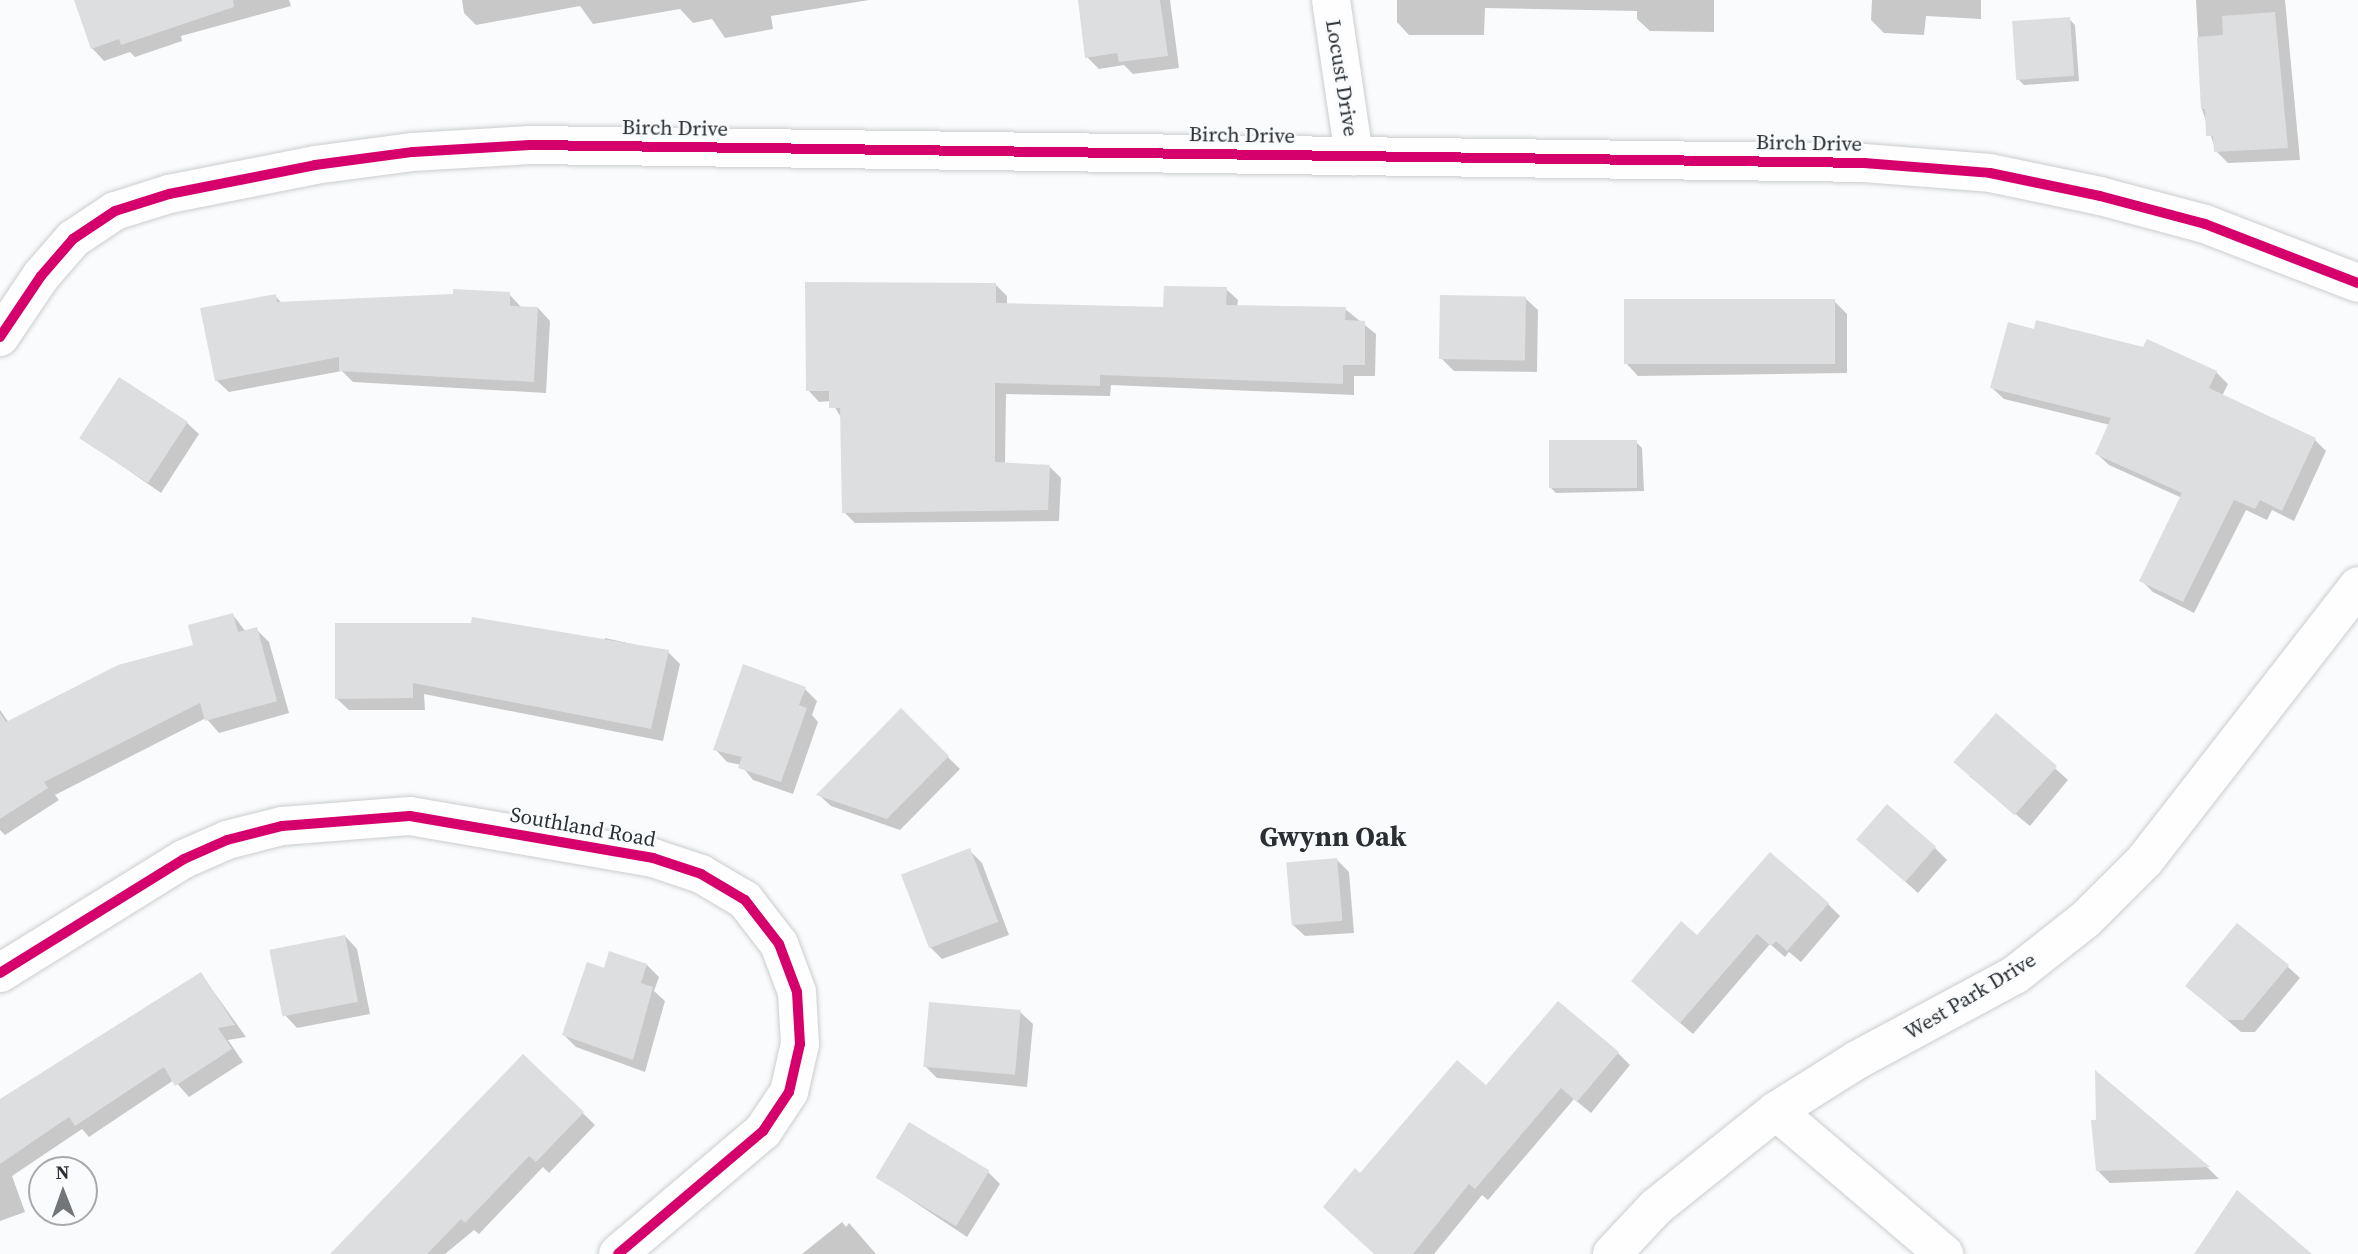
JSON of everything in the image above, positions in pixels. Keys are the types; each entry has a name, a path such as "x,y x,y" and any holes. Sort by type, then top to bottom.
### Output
{"street":[{"name":"Locust Drive","path":"1331,0 1354,156"},
{"name":"Birch Drive","path":"0,337 41,276 73,239 115,211 169,194 315,165 413,152 530,145 1864,163 1990,173 2205,224 2358,284"},
{"name":"West Park Drive","path":"1612,1254 1656,1207 1776,1111 1857,1060 2015,975 2086,919 2145,860 2358,586"},
{"name":"Southland Road","path":"0,973 184,859 227,840 282,826 410,816 653,858 701,874 745,900 779,944 797,992 800,1044 789,1092 763,1131 618,1254"},
{"path":"1776,1111 1944,1254"}],"building":[{"path":"74,0 233,0 234,7 121,45 119,39 91,49"},
{"path":"1078,0 1160,0 1168,56 1119,62 1117,53 1085,58"},
{"path":"2275,12 2288,148 2214,152 2213,136 2206,136 2205,109 2201,109 2197,37 2223,35 2222,16"},
{"path":"2070,17 2074,76 2016,80 2012,21"},
{"path":"805,282 996,283 996,303 1163,307 1164,286 1227,287 1226,305 1346,307 1345,320 1365,321 1365,365 1343,365 1343,384 1100,375 1100,386 995,383 995,462 1050,465 1048,510 842,513 840,408 829,408 829,391 806,391"},
{"path":"453,289 510,292 510,306 538,307 534,382 339,371 339,357 215,381 200,308 276,294 277,302 453,294"},
{"path":"1440,295 1526,297 1525,360 1439,359"},
{"path":"1624,299 1835,299 1835,364 1624,364"},
{"path":"2036,320 2143,347 2147,339 2217,371 2209,388 2316,438 2282,511 2260,500 2255,509 2234,500 2183,602 2139,581 2182,493 2095,454 2111,418 1990,388 2008,322 2034,329"},
{"path":"119,377 188,422 148,483 79,438"},
{"path":"1549,440 1637,440 1637,488 1549,488"},
{"path":"233,613 238,632 257,627 277,701 205,721 200,703 44,782 48,788 0,819 0,713 6,722 118,665 193,645 188,625"},
{"path":"472,617 669,650 651,729 413,683 413,698 335,699 335,623 471,623"},
{"path":"743,664 806,687 799,705 807,708 781,782 738,768 742,757 713,750"},
{"path":"901,708 949,756 887,819 816,795"},
{"path":"1996,713 2057,766 2014,815 1953,762"},
{"path":"1887,804 1936,847 1905,882 1856,839"},
{"path":"970,848 998,922 929,948 901,875"},
{"path":"1770,852 1829,903 1787,951 1776,941 1771,946 1757,934 1680,1023 1631,981 1681,921 1697,935"},
{"path":"1337,858 1342,921 1292,925 1286,862"},
{"path":"2237,923 2289,965 2243,1020 2227,1020 2185,986"},
{"path":"345,935 358,1002 282,1016 269,950"},
{"path":"609,951 647,964 641,983 653,987 633,1060 562,1035 587,962 604,968"},
{"path":"201,972 235,1025 218,1028 232,1049 175,1086 164,1067 75,1126 69,1117 0,1164 0,1099"},
{"path":"1558,1001 1619,1052 1577,1102 1561,1088 1475,1189 1469,1184 1413,1254 1374,1254 1323,1207 1355,1168 1360,1173 1457,1060 1486,1085"},
{"path":"929,1002 1021,1010 1015,1075 923,1067"},
{"path":"523,1054 584,1112 536,1162 529,1156 465,1223 461,1219 427,1254 330,1254"},
{"path":"2095,1070 2210,1167 2096,1171 2091,1120 2096,1120"},
{"path":"909,1122 990,1170 956,1226 876,1178"},
{"path":"2237,1190 2312,1254 2194,1254"}],"cycle path":[{"path":"0,337 41,276 73,239 115,211 169,194 315,165 413,152 530,145 1864,163 1990,173 2100,196 2205,224 2358,283"},
{"path":"0,973 184,859 227,840 282,826 410,816 653,858 701,874 745,900 779,944 797,992 800,1044 789,1092 763,1131 618,1254"}],"district":[{"name":"Gwynn Oak","path":"1333,836"}]}
